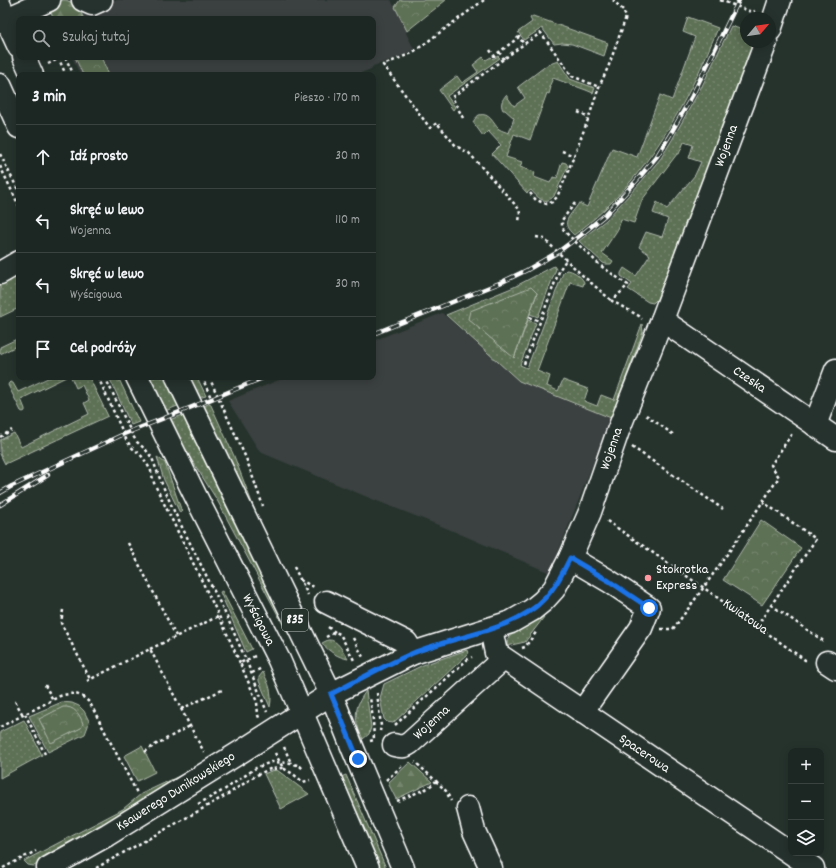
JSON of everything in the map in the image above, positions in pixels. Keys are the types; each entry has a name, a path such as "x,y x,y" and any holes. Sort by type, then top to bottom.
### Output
{"street":[{"path":"16,42 2,16 49,0"},
{"path":"83,0 92,4 100,0"},
{"path":"776,12 780,0"},
{"name":"Wojenna","path":"302,713 331,694 413,653 511,622 543,601 554,588 570,558 590,512 618,431 653,321 764,48"},
{"path":"25,60 31,72"},
{"path":"0,85 16,120"},
{"path":"0,273 16,264"},
{"name":"Czeska","path":"653,321 836,439"},
{"path":"815,425 836,370"},
{"name":"Wyścigowa","path":"138,380 279,660 368,868"},
{"name":"835","path":"178,380 331,694 403,868"},
{"path":"570,558 609,581 649,608 641,628 582,712"},
{"path":"316,595 406,642 413,653"},
{"name":"Spacerowa","path":"491,629 496,654 813,868"},
{"name":"Wojenna","path":"394,744 400,747 405,747 511,664"},
{"name":"Ksawerego Dunikowskiego","path":"48,868 107,835 302,713"},
{"path":"468,808 474,831 491,868"}],"path":[{"path":"484,0 412,53 383,65 430,128 437,123 456,146 469,153 514,204 519,210 519,222"},
{"path":"530,193 536,200 542,203 547,204 552,202 565,179 626,17 624,10 613,0"},
{"path":"720,0 752,12 760,10"},
{"path":"463,118 452,97 541,33 572,76 599,87"},
{"path":"490,50 494,56 519,37 524,44"},
{"path":"499,52 504,59"},
{"path":"59,60 65,72"},
{"path":"66,60 72,72"},
{"path":"578,112 589,117"},
{"path":"562,151 574,156"},
{"path":"0,154 16,186"},
{"path":"0,166 16,200"},
{"path":"575,203 562,220 562,227 565,232 601,266 628,285 612,301"},
{"path":"536,237 543,238 612,301 639,316 653,321"},
{"path":"524,364 560,269 566,260"},
{"path":"529,317 540,321"},
{"path":"99,380 126,439 140,454 151,471 154,483 219,616 240,663 257,702 258,715 292,763"},
{"path":"106,380 133,436 152,458 174,511 216,593 246,660 283,768"},
{"path":"210,380 246,458 266,512"},
{"path":"643,414 674,435"},
{"path":"0,437 12,430"},
{"path":"673,629 704,588 779,477 771,465 794,430"},
{"path":"630,446 723,509"},
{"path":"757,626 816,539 763,502"},
{"name":"Kwiatowa","path":"604,519 805,660 831,658"},
{"path":"128,543 176,636"},
{"path":"293,566 300,580 316,595"},
{"path":"300,580 316,595"},
{"path":"771,605 831,658"},
{"path":"63,610 61,623 88,680 219,616"},
{"path":"511,664 527,662 518,656 525,647"},
{"path":"150,649 207,757"},
{"path":"240,663 246,660"},
{"path":"45,686 52,700"},
{"path":"181,709 222,690"},
{"path":"0,727 52,700 68,693 74,693 86,699 90,703 137,794"},
{"path":"15,701 45,754"},
{"path":"145,752 190,726"},
{"path":"394,802 428,788 436,781 411,758"},
{"path":"385,781 406,763"},
{"path":"96,868 228,794 257,775 270,769 283,768 303,782 316,777"}],"shaded area":[{"path":"45,0 391,0 407,31 406,33 414,49 402,56 373,66 371,69 364,72 79,72 73,60 376,60 376,16 53,16"},
{"path":"442,313 519,381 611,418 550,573 446,528 260,452 228,401 279,380 376,380 376,340"}],"green space":[{"path":"66,0 77,5 82,16 53,16 48,6"},
{"path":"400,0 446,0 407,31 395,7"},
{"path":"533,16 608,43 604,56 572,44 554,44 542,28 524,40 518,32 532,22 530,18"},
{"path":"688,17 718,28 691,88 658,146 645,164 604,210 574,235 567,226 568,219 579,203 587,207 612,148 637,157 660,95 672,100 695,37 683,32"},
{"path":"731,26 740,29 740,48 751,48 751,52 657,299 653,303 648,302 628,289 632,284 621,276 621,273 624,268 636,276 650,255 639,247 646,232 662,237 668,219 653,213 657,202 667,209 695,175 701,162 689,158 693,145 684,142 679,154 677,154 642,200 634,223 621,219 618,229 602,253 613,261 611,264 603,263 579,241 606,220 661,158 702,86"},
{"path":"498,56 500,58 447,96 455,107 453,110 439,90 457,76 462,83 478,72 473,65 483,57 486,60 491,57 493,59"},
{"path":"76,60 102,60 108,72 82,72"},
{"path":"558,61 570,79 595,88 593,93 553,78 549,87 551,87 549,94 547,93 530,140 514,134 506,157 522,162 520,167 535,172 534,177 550,183 553,177 557,178 562,162 566,163 568,166 554,196 551,199 544,200 539,198 531,190 527,193 492,154 501,145 488,131 483,136 473,122 479,115 486,115 499,129 509,133 514,118 502,108 503,100 506,95 514,106 525,98 518,87 547,65"},
{"path":"554,266 556,269 538,317 530,314 537,293 514,358 528,320 536,323 520,365 527,368 563,273 566,270 576,274 584,282 583,286 570,282 537,371 550,376 547,386 558,391 563,380 588,389 584,401 597,406 601,395 614,400 642,324 643,332 611,418 519,381 446,315 514,287"},
{"path":"16,273 16,309 0,317 0,281"},
{"path":"531,287 537,293 514,358 468,319 470,311"},
{"path":"16,339 16,346 0,354 0,347"},
{"path":"44,380 60,380 21,399 25,409 23,412 21,411 8,385 10,382 13,383 18,392"},
{"path":"72,380 90,380 108,416 5,464 0,454 0,440 14,433 21,447 89,414 84,403 89,400 82,385 76,388"},
{"path":"110,380 119,380 139,422 131,425"},
{"path":"150,380 168,380 180,405 165,411"},
{"path":"189,380 198,380 206,396 198,398"},
{"path":"210,403 234,456 259,521 202,407"},
{"path":"183,415 222,498 292,630 287,632 217,500 179,440 169,420"},
{"path":"157,457 165,463 182,512 180,513 164,480"},
{"path":"761,520 801,548 762,605 723,580"},
{"path":"222,591 252,649 246,652 220,592"},
{"path":"543,616 544,617 525,642 507,646 510,636"},
{"path":"328,640 335,642 348,659 337,655 322,643"},
{"path":"467,650 468,654 393,723 387,722 384,719 380,698 384,684 423,665"},
{"path":"263,672 270,689 270,707 259,681 259,677"},
{"path":"366,691 371,727 369,734 363,739 356,715 359,703"},
{"path":"62,702 72,703 79,706 84,711 89,721 88,726 85,734 48,752 29,716"},
{"path":"63,707 76,711 83,724 81,728 51,743 39,719"},
{"path":"24,720 42,755 0,778 0,732"},
{"path":"142,746 155,772 137,781 124,756"},
{"path":"410,762 432,782 396,799 389,782"},
{"path":"192,770 78,842 34,866 28,865 24,861 123,809 141,794"},
{"path":"277,770 309,794 281,809 264,774"},
{"path":"346,775 386,868 379,868 341,777"}],"railway":[{"path":"376,333 502,282 527,270 558,252 605,215 657,156 692,96 739,0"},
{"path":"0,493 124,434 258,380"},
{"path":"0,505 48,475"}],"place":[{"name":"Stokrotka Express","path":"648,578"}],"route":[{"path":"358,759 331,694 413,653 491,629 511,622 522,616 543,601 554,588 570,558 609,581 649,608"}]}
